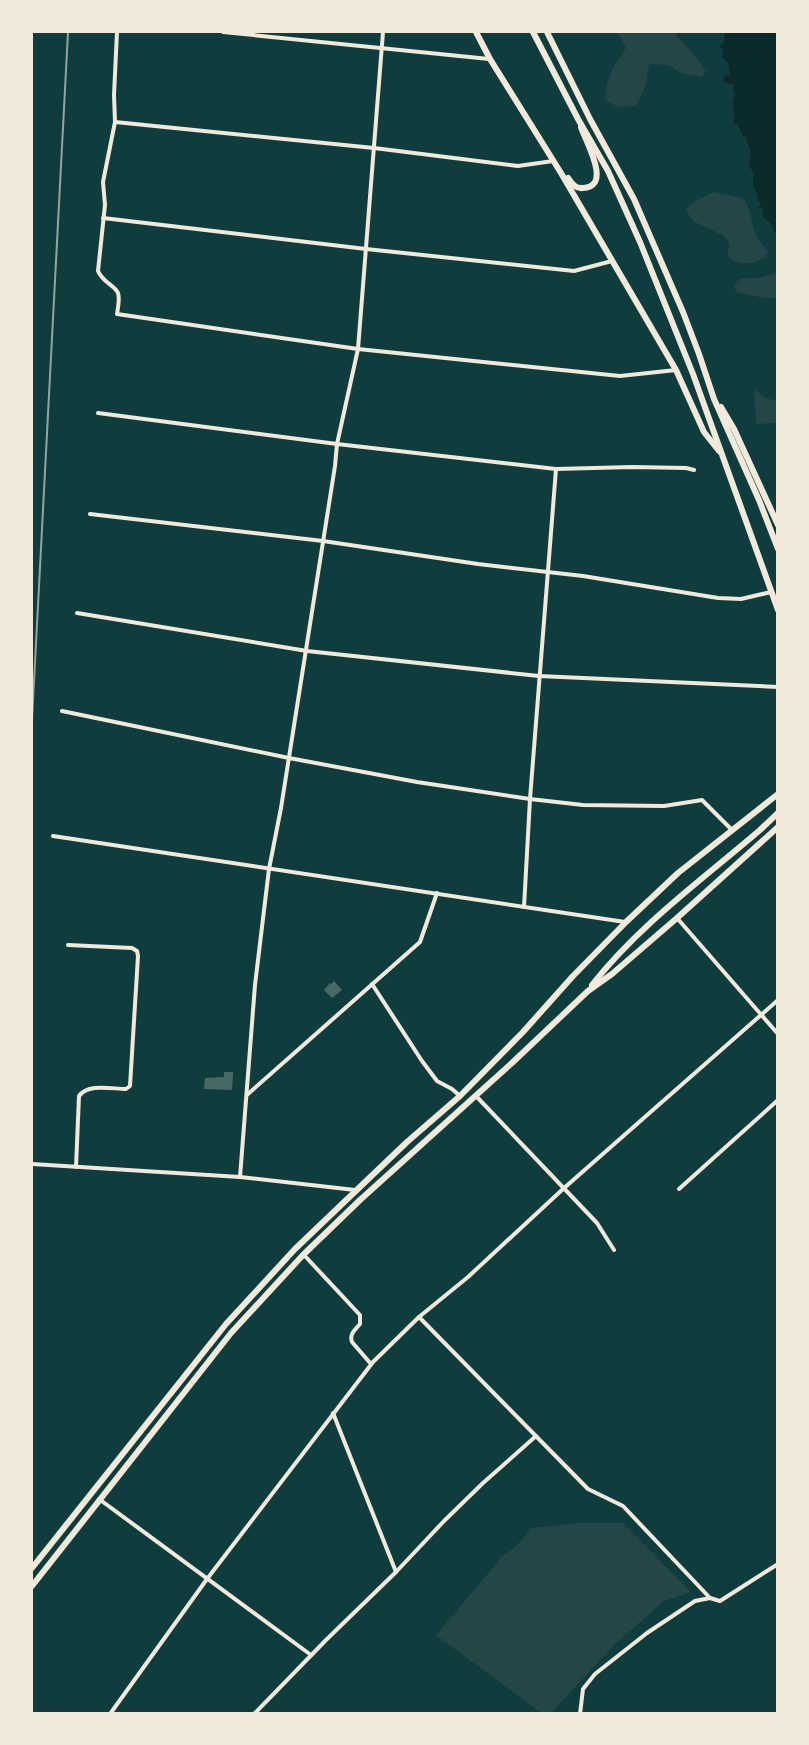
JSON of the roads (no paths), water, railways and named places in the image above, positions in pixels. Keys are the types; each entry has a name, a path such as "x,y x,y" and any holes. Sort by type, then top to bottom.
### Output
{"main road":[{"path":"476,32 490,59 613,260 676,370 704,432 720,452"},
{"path":"533,32 608,171 640,242 693,374 777,610"},
{"path":"547,32 590,119 634,199 683,312 714,399 759,500 777,549"},
{"path":"561,173 581,189 592,185 596,179 596,163 578,119"},
{"path":"714,399 734,429 777,525"},
{"path":"32,1568 226,1323 295,1249 355,1190 460,1096 626,922 678,873 777,794"},
{"path":"588,991 607,966 644,929 777,813"},
{"path":"32,1586 231,1333 303,1255 588,991 612,974 677,918 777,827"}],"street":[{"path":"117,32 115,122 103,182 105,205 98,271 101,279 117,290 117,314 358,349 620,376 676,370"},
{"path":"223,32 490,59"},
{"path":"240,1177 255,986 269,869 307,651 337,444 358,349 383,32"},
{"path":"115,122 374,148 518,166 553,161"},
{"path":"103,218 574,271 613,260"},
{"path":"98,413 556,469 632,467 694,470"},
{"path":"524,907 530,799 556,469"},
{"path":"90,514 323,541 478,564 583,576 718,598 741,599 772,592"},
{"path":"77,613 307,651 539,676 777,687"},
{"path":"62,711 289,758 417,782 530,799 584,805 630,806 664,806 702,800 732,830"},
{"path":"53,836 626,922"},
{"path":"247,1095 420,942 437,893"},
{"path":"677,918 777,1034"},
{"path":"68,945 132,948 137,951 138,957 130,1086 126,1089 90,1088 83,1090 79,1096 76,1167"},
{"path":"372,984 437,1081 460,1096"},
{"path":"110,1713 207,1579 371,1364 419,1317 468,1277 562,1189 777,1000"},
{"path":"476,1096 562,1189 597,1223 614,1250"},
{"path":"679,1189 777,1100"},
{"path":"32,1164 240,1177 355,1190"},
{"path":"303,1255 360,1315 360,1324 352,1332 351,1338 371,1364"},
{"path":"419,1317 588,1489 622,1506 710,1598"},
{"path":"333,1412 396,1572"},
{"path":"254,1713 483,1483 536,1436"},
{"path":"99,1499 311,1655"},
{"path":"580,1713 583,1689 595,1674 647,1633 695,1601 710,1598 720,1601 777,1564"}],"railway":[{"path":"32,720 68,32"}]}
